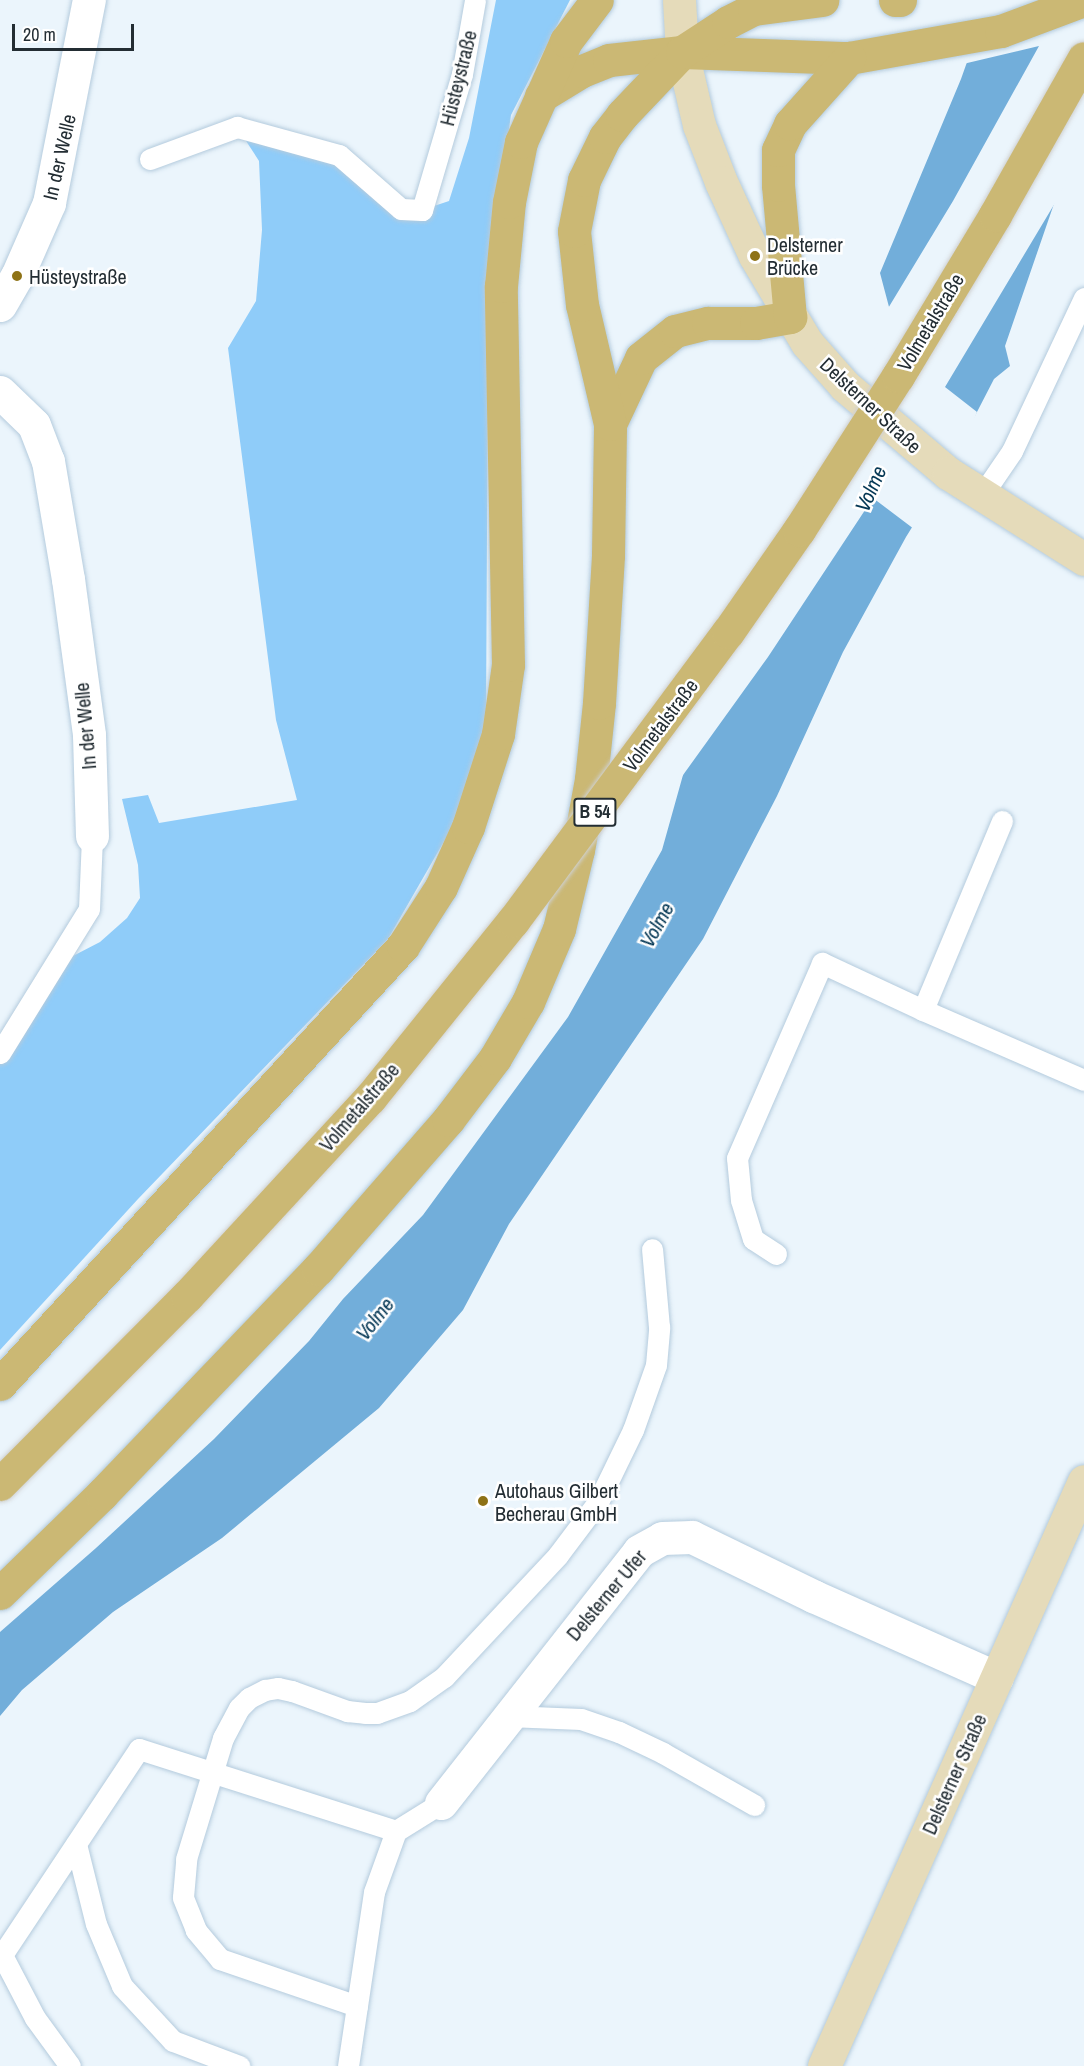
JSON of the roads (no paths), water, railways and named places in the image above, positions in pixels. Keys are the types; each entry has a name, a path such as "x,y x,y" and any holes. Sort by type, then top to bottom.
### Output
{"main road":[{"path":"0,1384 403,946 441,887 468,827 498,734 508,665 501,286 509,202 521,142 541,96 566,41 597,0"},
{"path":"0,1593 102,1494 318,1269 448,1120 495,1058 528,1002 559,929 591,779 599,703 608,555 610,424 582,305 574,231 584,180 605,136 682,52 728,22 754,9 822,0"},
{"path":"895,0 900,0"},
{"path":"541,96 582,71 609,60 682,52 849,58 1001,31 1084,0"},
{"path":"610,424 642,358 675,331 708,323 756,324 799,330 778,185 778,150 790,124 849,58"},
{"name":"Volmetalstraße","path":"0,1484 187,1296 370,1098 513,921 714,652 799,530 940,306 1084,58"}],"street":[{"name":"In der Welle","path":"0,305 22,266 49,203 89,0"},
{"name":"Delsterner Straße","path":"679,0 682,52 699,125 721,182 755,256 799,330 845,386 948,473 1084,559"},
{"name":"In der Welle","path":"0,392 34,424 48,461 85,702 92,837"},
{"name":"Delsterner Straße","path":"824,2066 1084,1481"},
{"name":"Delsterner Ufer","path":"441,1803 639,1551 662,1538 692,1537 813,1596 997,1678"}],"lane":[{"name":"Hüsteystraße","path":"150,159 237,127 339,156 401,209 422,210 462,74 476,0"},
{"path":"982,495 1012,451 1084,298"},
{"path":"923,1010 1002,821"},
{"name":"In der Welle","path":"0,1053 89,909 92,837"},
{"path":"776,1254 753,1239 741,1200 737,1158 822,963 1084,1080"},
{"path":"357,2006 220,1959 196,1930 183,1897 186,1859 210,1772 228,1724 249,1698 265,1690 278,1688 347,1711 365,1713 377,1713 410,1701 455,1666 558,1556 598,1502 633,1430 656,1365 659,1327 652,1249"},
{"path":"508,1716 581,1719 619,1732 663,1753 754,1805"},
{"path":"70,2066 35,2018 1,1957 139,1749 396,1831"},
{"path":"348,2066 374,1892 396,1831 441,1803"},
{"path":"76,1844 96,1923 122,1986 172,2041 239,2066"}],"water":[{"name":"Volme","path":"989,0 1084,0 1067,166 1005,346 1010,366 994,379 945,474 906,537 843,652 777,796 703,939 509,1224 463,1310 379,1408 222,1538 113,1612 22,1690 0,1716 0,1632 96,1548 214,1439 309,1341 343,1299 423,1215 568,1017 662,850 723,632 893,322 880,273 961,79"}],"place":[{"name":"Delsterner Brücke","path":"755,256"},
{"name":"Hüsteystraße","path":"17,276"},
{"name":"Autohaus Gilbert Becherau GmbH","path":"483,1501"}]}
